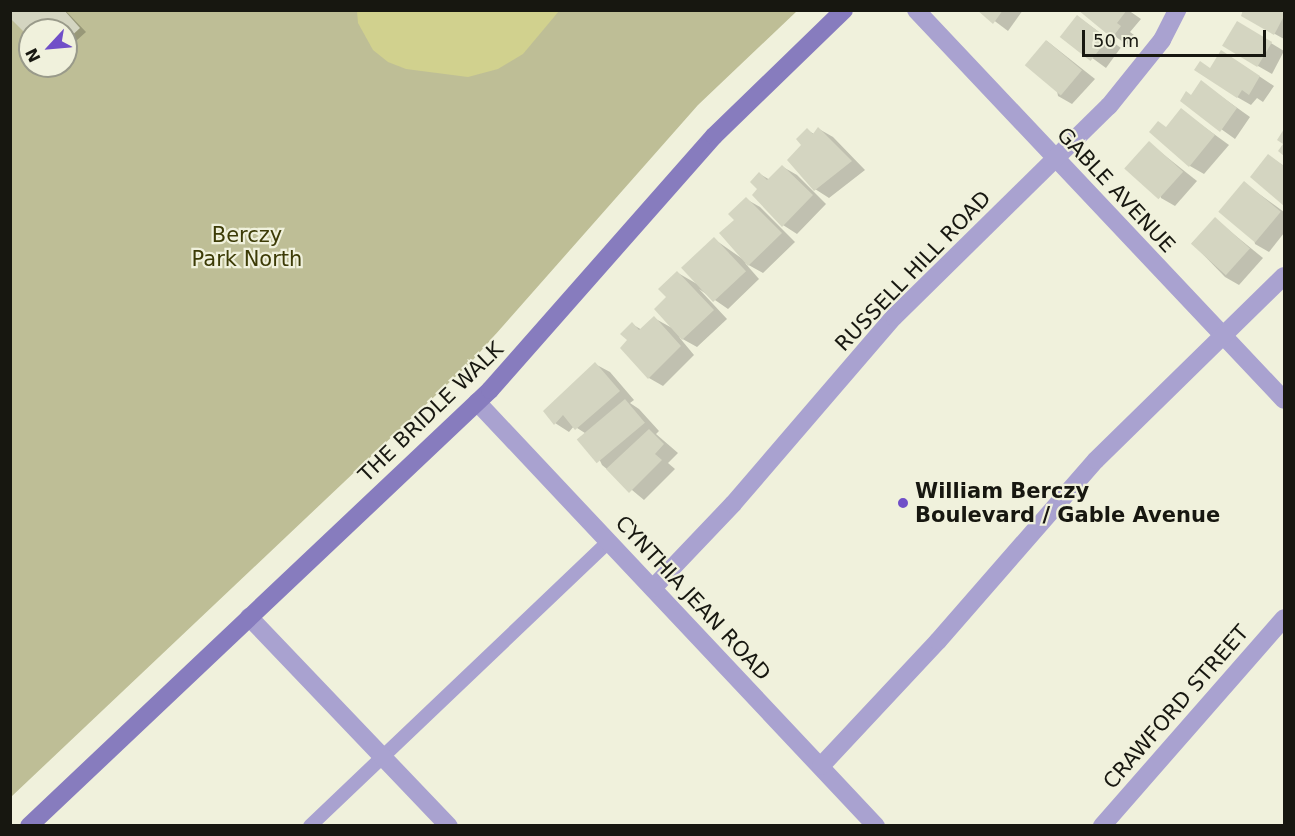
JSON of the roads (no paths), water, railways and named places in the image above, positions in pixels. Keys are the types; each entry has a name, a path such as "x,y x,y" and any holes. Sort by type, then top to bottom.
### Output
{"street":[{"name":"THE BRIDLE WALK","path":"36,823 249,616 477,402 543,333 714,136 844,10"},
{"name":"GABLE AVENUE","path":"916,10 1284,400"},
{"name":"RUSSELL HILL ROAD","path":"654,588 733,504 894,317 1056,159 1137,72 1178,10"},
{"path":"821,766 938,641 1096,460 1225,338 1284,276"},
{"name":"CYNTHIA JEAN ROAD","path":"477,402 876,825"},
{"path":"249,616 449,825"},
{"name":"CRAWFORD STREET","path":"1102,825 1284,618"}],"lane":[{"path":"310,825 609,541"}],"place":[{"name":"William Berczy Boulevard / Gable Avenue","path":"903,503"}],"park label":[{"name":"Berczy Park North","path":"247,247"}]}
